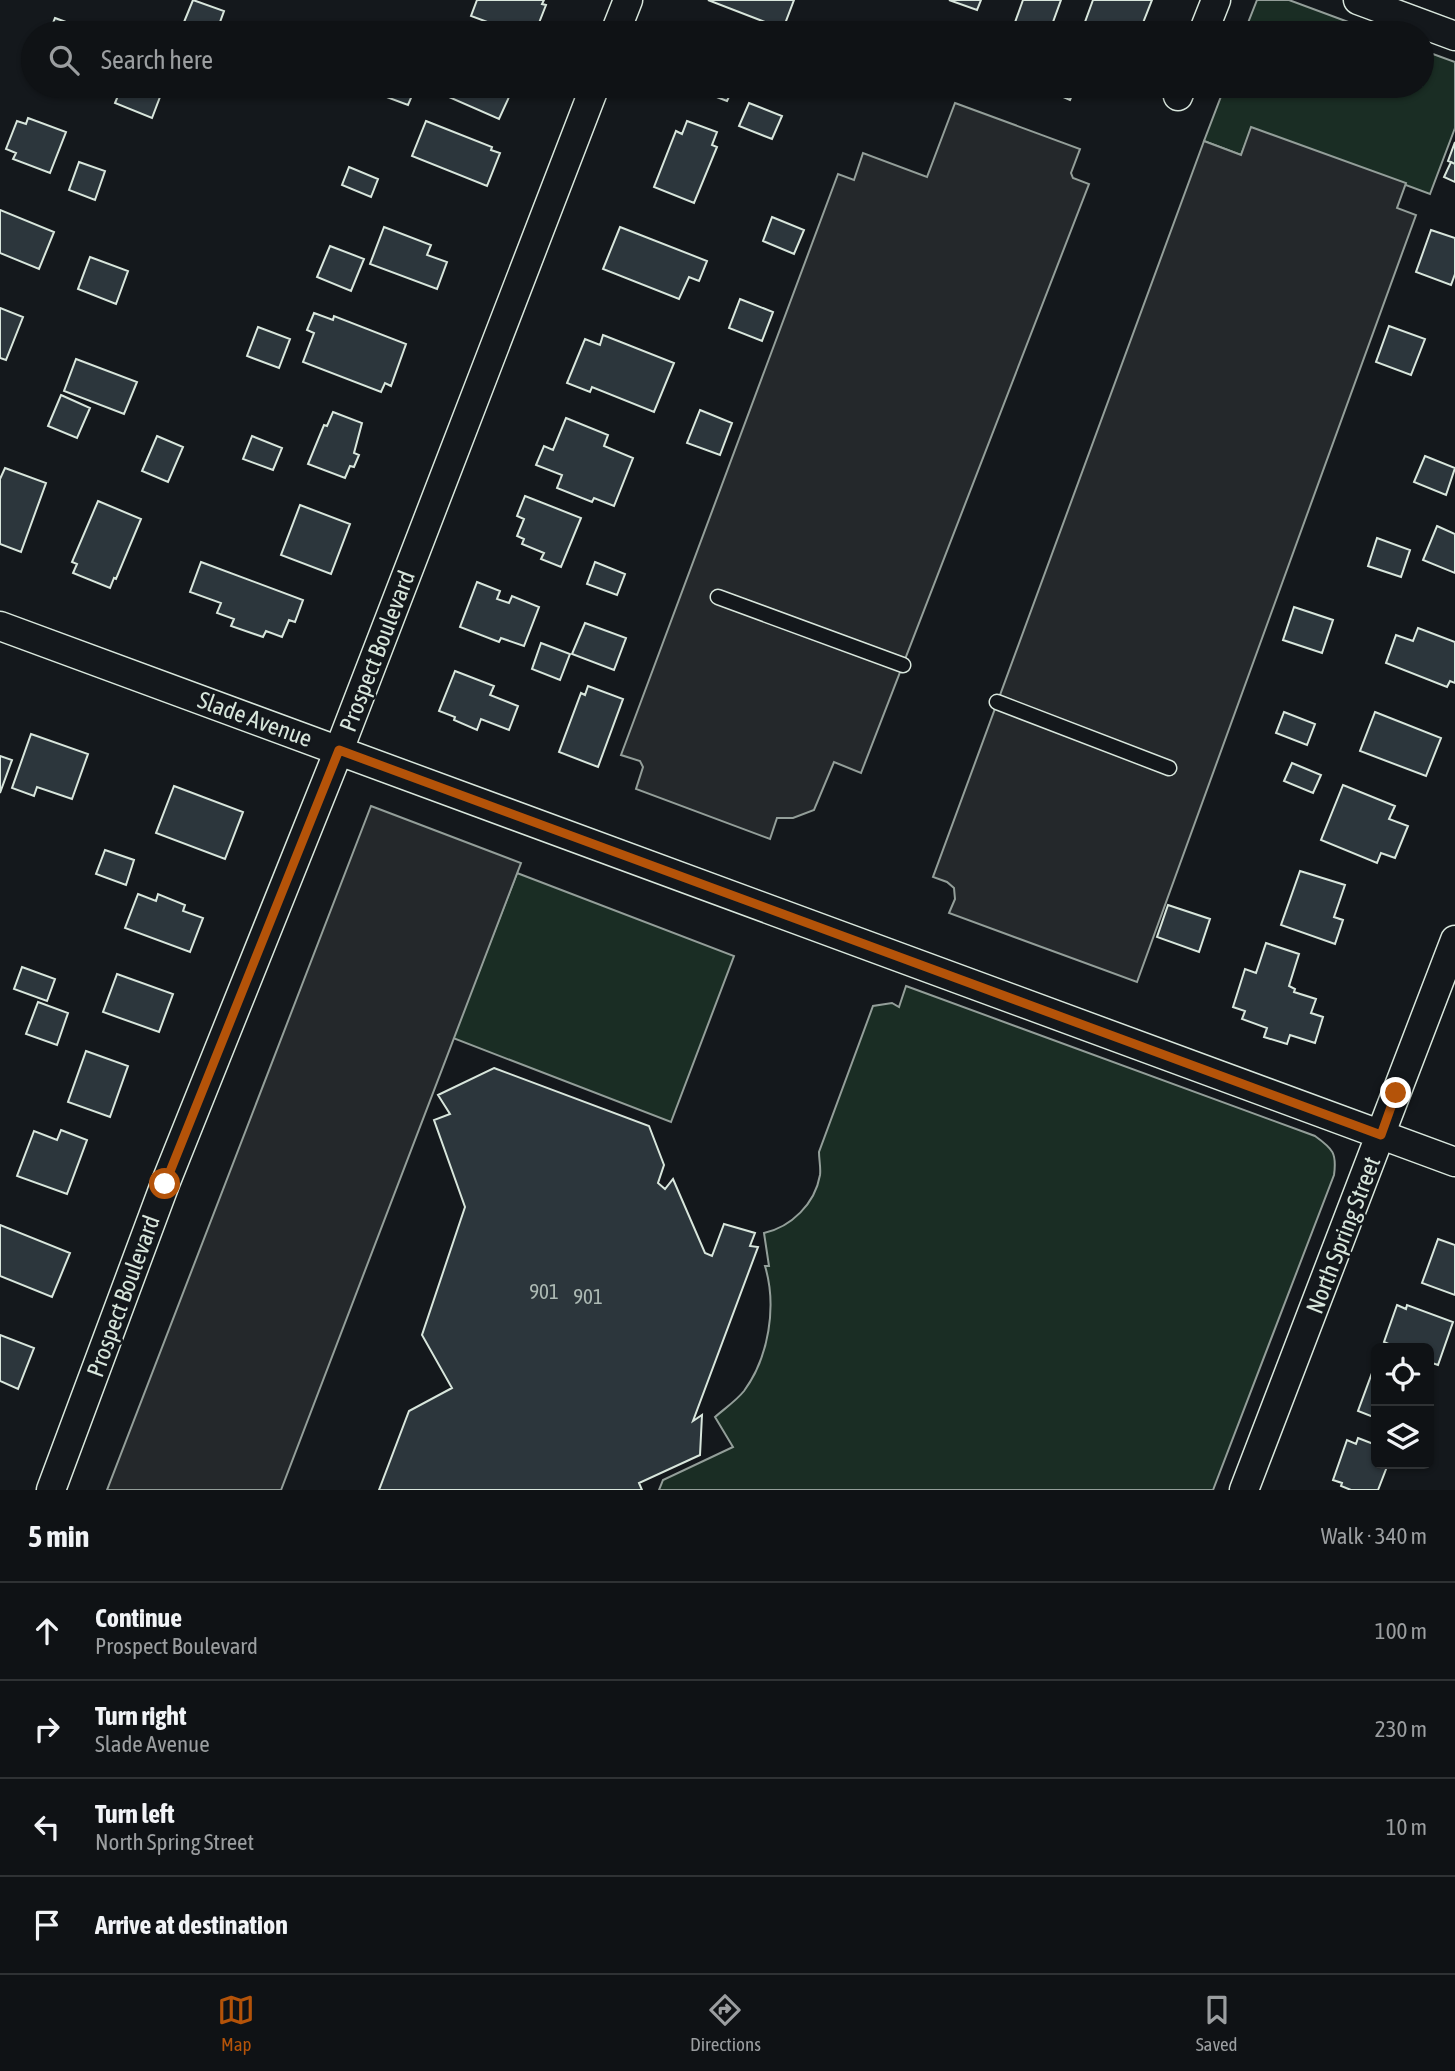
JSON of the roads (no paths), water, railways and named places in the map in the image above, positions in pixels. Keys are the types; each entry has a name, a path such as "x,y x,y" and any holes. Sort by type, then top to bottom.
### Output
{"street":[{"path":"620,21 628,0"},
{"path":"1208,21 1216,0"},
{"path":"1358,0 1415,21"},
{"path":"1434,28 1455,36"},
{"name":"Prospect Boulevard","path":"51,1490 165,1184 339,750 590,98"},
{"name":"Slade Avenue","path":"0,626 1455,1162"},
{"name":"North Spring Street","path":"1244,1490 1455,940"}],"lane":[{"path":"718,597 904,666"},
{"path":"997,702 1168,768"}]}
